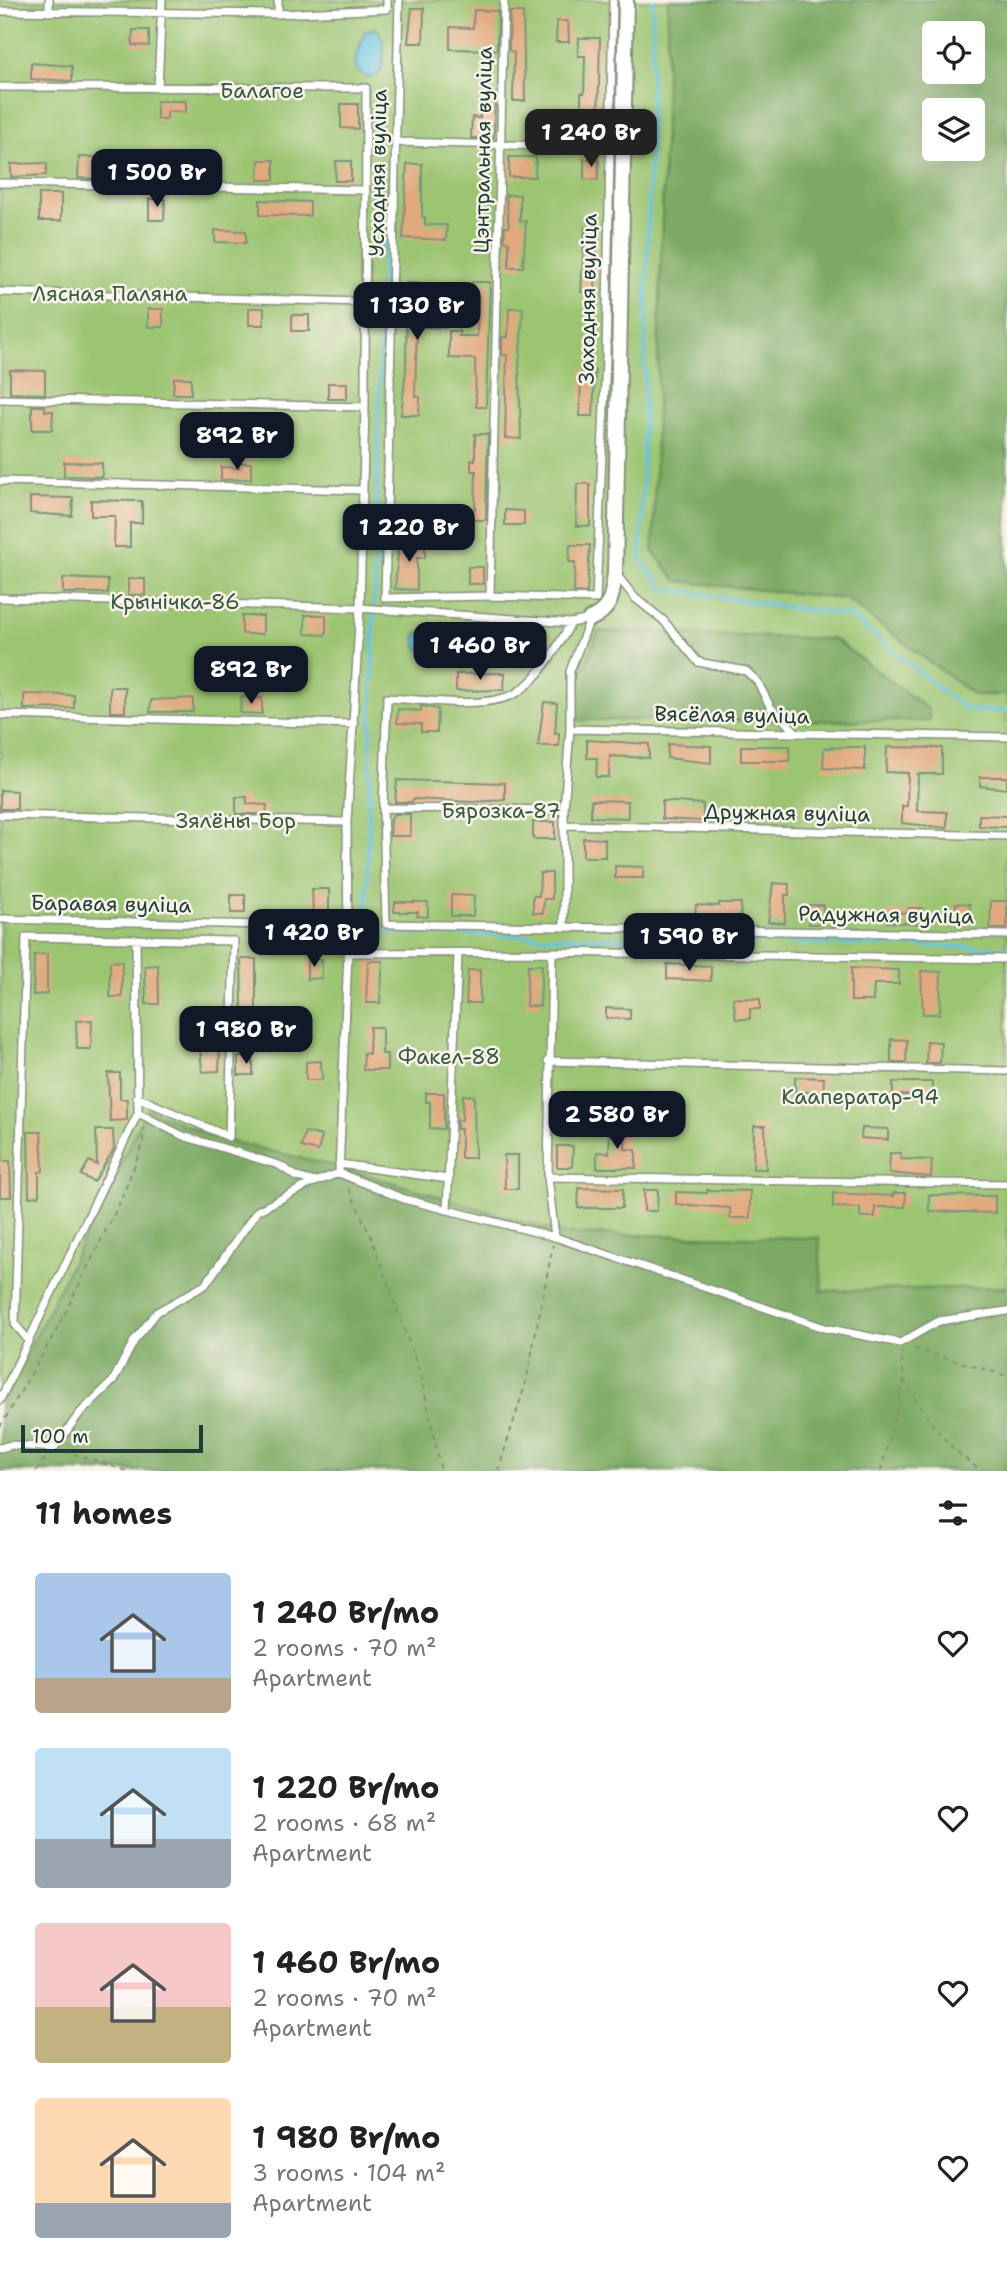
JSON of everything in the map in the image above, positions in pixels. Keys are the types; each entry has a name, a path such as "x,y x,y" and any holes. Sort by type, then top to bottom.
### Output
{"street":[{"path":"590,619 604,612 611,604 615,573 626,148 626,0"}],"lane":[{"path":"48,0 49,12"},
{"path":"158,87 162,0"},
{"path":"278,0 278,14"},
{"name":"Усходняя вуліца","path":"399,0 385,598 490,596"},
{"name":"Цэнтральная вуліца","path":"490,596 504,0"},
{"name":"Заходняя вуліца","path":"490,596 596,599 606,358 608,148 613,0"},
{"path":"0,11 278,14 387,4"},
{"path":"0,87 366,88 363,302 365,407 360,608 347,822 348,953 339,1173"},
{"path":"397,142 501,147 626,148"},
{"path":"0,183 364,190"},
{"path":"0,292 363,302"},
{"path":"0,399 365,407"},
{"path":"0,481 361,490"},
{"path":"615,573 635,598 663,620 698,662 746,671 757,681 771,708 797,733"},
{"path":"0,598 360,608 571,623 590,619"},
{"path":"564,926 564,810 570,729 570,671 590,619"},
{"path":"564,810 383,808 387,698 482,702 512,696 548,663 571,623"},
{"path":"0,715 354,724"},
{"name":"Вясёлая вуліца","path":"570,729 1007,737"},
{"name":"Радужная вуліца","path":"383,808 386,924 1007,935"},
{"path":"0,815 347,822"},
{"name":"Дружная вуліца","path":"566,825 1007,836"},
{"name":"Баравая вуліца","path":"0,919 348,927"},
{"path":"29,1341 15,1324 26,937 136,942 234,941 229,1137 137,1097"},
{"path":"0,1400 141,1114 137,1097 136,942"},
{"path":"348,953 552,952 1007,960"},
{"path":"552,952 548,1177 555,1237"},
{"path":"447,1210 458,954"},
{"path":"548,1061 1007,1071"},
{"path":"141,1114 183,1136 279,1164 297,1177 315,1182"},
{"path":"339,1164 449,1179"},
{"path":"0,1448 10,1445 54,1448 80,1413 113,1381 134,1341 157,1312 205,1285 257,1211 339,1173 404,1199 555,1237 825,1328 900,1343 939,1321 1007,1311"},
{"path":"548,1177 1007,1184"}],"path":[{"path":"0,1427 55,1333 119,1204 143,1144 141,1114"},
{"path":"339,1173 354,1198 371,1237 422,1379 441,1471"},
{"path":"498,1471 526,1382 555,1237"},
{"path":"881,1471 904,1379 900,1343 1007,1377"},
{"path":"904,1379 943,1439 962,1459 982,1471"},
{"path":"36,1471 54,1448 127,1471"}],"green space":[{"path":"0,0 1007,0 1007,1471 0,1471"},
{"path":"668,0 1007,0 1007,695 974,695 846,599 677,581 653,552"},
{"path":"598,631 834,639 929,710 929,721 577,720 575,690"},
{"path":"147,1109 216,1138 347,1169 565,1234 819,1238 822,1291 1007,1287 1007,1471 0,1471 0,1409"}],"water":[{"path":"376,28 383,44 382,64 378,75 368,78 357,71 355,60 365,32"},
{"path":"452,629 458,635 456,649 446,653 418,649 415,639 417,634"}],"building":[{"path":"412,8 424,8 423,43 408,43"},
{"path":"474,10 498,11 497,50 450,49 450,27 473,28"},
{"path":"510,12 523,12 525,101 513,101 514,53 509,50"},
{"path":"557,21 568,21 569,42 556,42"},
{"path":"133,30 149,30 149,46 132,45"},
{"path":"579,38 600,38 598,122 603,123 603,141 576,141 577,118 581,119 581,93 584,93 585,56 578,56"},
{"path":"31,63 72,66 72,81 31,79"},
{"path":"480,94 495,94 494,138 471,138 472,117 480,118"},
{"path":"157,101 186,101 186,112 167,111 167,119 157,119"},
{"path":"341,104 358,104 358,129 341,128"},
{"path":"79,157 95,157 95,179 78,178"},
{"path":"509,157 536,157 535,177 509,177"},
{"path":"584,159 599,160 598,180 584,179"},
{"path":"259,160 274,160 274,180 258,180"},
{"path":"336,161 351,161 351,181 335,181"},
{"path":"47,163 46,175 11,177 11,164"},
{"path":"407,164 422,164 422,217 425,217 425,225 447,225 446,240 403,238"},
{"path":"39,194 61,194 61,221 39,221"},
{"path":"506,195 520,195 520,221 526,221 523,267 509,267 509,242 504,240 505,227 509,227"},
{"path":"149,199 165,199 164,220 149,220"},
{"path":"260,200 310,202 310,216 260,215"},
{"path":"585,227 597,227 595,292 581,292"},
{"path":"215,230 246,231 246,243 215,242"},
{"path":"472,282 490,282 486,407 476,407 475,359 449,358 449,331 459,331 459,336 477,336 478,296 472,296"},
{"path":"407,283 421,283 420,306 446,307 446,328 417,327 415,396 420,397 419,415 401,415 406,369"},
{"path":"249,308 264,308 264,325 249,325"},
{"path":"509,308 523,308 519,369 521,439 505,438 507,355 502,355 502,337 508,337"},
{"path":"148,309 163,309 163,327 148,327"},
{"path":"292,315 309,315 309,331 292,331"},
{"path":"10,370 45,371 45,394 10,393"},
{"path":"581,370 595,370 593,416 580,416"},
{"path":"174,378 191,378 191,394 173,394"},
{"path":"328,383 347,383 347,399 328,399"},
{"path":"32,406 45,406 45,411 53,411 52,430 32,430"},
{"path":"475,434 488,434 486,520 470,520 470,508 475,509 476,471 471,471 471,460 475,460"},
{"path":"64,462 102,463 102,477 64,476"},
{"path":"239,463 251,463 251,479 221,480 221,467 239,468"},
{"path":"577,484 590,484 590,526 576,526"},
{"path":"30,497 73,498 72,516 30,513"},
{"path":"91,500 142,501 142,523 130,523 130,547 114,547 115,516 91,516"},
{"path":"505,510 524,511 524,525 505,525"},
{"path":"399,541 425,541 425,558 417,558 417,590 395,589"},
{"path":"570,545 590,545 587,593 574,592 575,562 569,562"},
{"path":"468,567 483,567 483,584 468,584"},
{"path":"63,578 108,580 108,593 63,593"},
{"path":"128,579 145,579 145,595 128,595"},
{"path":"305,615 326,615 326,635 305,634"},
{"path":"242,616 263,616 263,634 242,634"},
{"path":"505,673 504,690 456,691 456,674"},
{"path":"110,687 125,687 125,712 110,712"},
{"path":"24,694 74,695 74,708 24,709"},
{"path":"241,697 262,698 262,714 240,713"},
{"path":"193,698 193,712 150,712 151,700"},
{"path":"544,702 557,703 555,733 559,733 559,746 538,746"},
{"path":"421,706 438,709 437,732 421,732 421,724 397,723 398,709 421,711"},
{"path":"587,740 649,744 649,758 610,756 609,777 596,777 597,758 587,758"},
{"path":"668,744 711,746 711,763 667,758"},
{"path":"741,746 790,746 789,761 741,761"},
{"path":"865,747 865,770 823,768 824,748"},
{"path":"887,747 942,748 942,774 918,774 917,811 947,812 947,828 902,823 902,806 907,806 908,773 886,772"},
{"path":"980,777 1007,777 1007,789 980,786"},
{"path":"397,780 505,783 505,800 472,802 413,799 412,802 395,802"},
{"path":"0,790 17,791 17,809 0,809"},
{"path":"236,797 247,797 247,804 267,805 266,814 236,814"},
{"path":"591,800 628,801 628,818 591,817"},
{"path":"662,801 703,804 703,821 662,819"},
{"path":"394,814 410,814 410,836 390,836 391,818"},
{"path":"979,815 1007,816 1007,827 979,826"},
{"path":"533,822 555,822 555,839 533,839"},
{"path":"583,838 605,839 605,857 583,857"},
{"path":"615,866 643,867 643,878 615,878"},
{"path":"540,873 552,873 552,899 544,899 543,913 533,913 533,896 539,896"},
{"path":"773,883 789,884 789,895 785,895 785,923 768,922"},
{"path":"312,889 329,889 329,914 313,914"},
{"path":"231,895 245,895 245,913 231,913"},
{"path":"451,895 474,896 473,916 451,916"},
{"path":"991,901 1007,901 1007,929 990,929"},
{"path":"395,902 428,902 428,917 417,916 418,912 394,912"},
{"path":"719,903 741,903 740,918 695,915 696,905 719,906"},
{"path":"956,903 970,904 969,922 955,922"},
{"path":"809,905 823,905 823,924 809,924"},
{"path":"909,908 922,908 922,924 887,922 887,912 909,913"},
{"path":"47,954 47,994 33,995 34,955"},
{"path":"241,959 256,959 256,1009 242,1009"},
{"path":"322,959 322,978 307,979 307,960"},
{"path":"122,961 122,997 110,997 110,962"},
{"path":"368,961 383,961 380,1003 366,1003"},
{"path":"667,964 711,966 711,981 667,979"},
{"path":"158,965 159,1004 146,1004 145,966"},
{"path":"528,965 542,965 540,1006 526,1006"},
{"path":"851,968 899,970 899,984 874,984 873,1001 851,1001"},
{"path":"468,970 480,970 480,1003 466,1003"},
{"path":"921,971 941,972 940,1014 923,1014"},
{"path":"733,998 760,999 760,1009 750,1009 750,1019 736,1019"},
{"path":"606,1008 630,1009 630,1019 606,1018"},
{"path":"92,1020 91,1049 77,1049 76,1021"},
{"path":"198,1022 221,1022 219,1071 202,1072"},
{"path":"370,1027 382,1027 382,1054 387,1054 387,1070 363,1070 364,1053 369,1054"},
{"path":"891,1039 907,1040 906,1062 891,1062"},
{"path":"927,1041 941,1042 940,1063 926,1063"},
{"path":"238,1057 253,1057 253,1075 238,1075"},
{"path":"321,1061 322,1080 306,1080 306,1062"},
{"path":"108,1073 120,1073 120,1099 127,1099 127,1120 110,1121"},
{"path":"795,1077 824,1078 823,1092 795,1092"},
{"path":"893,1082 932,1082 932,1096 893,1095"},
{"path":"426,1093 444,1093 444,1129 430,1128 430,1102 426,1102"},
{"path":"463,1095 474,1096 475,1158 461,1158 461,1129 457,1129 457,1120 462,1120"},
{"path":"610,1124 626,1124 625,1149 636,1150 636,1168 597,1168 597,1152 609,1153"},
{"path":"754,1126 765,1126 766,1169 753,1169"},
{"path":"862,1128 888,1129 888,1140 861,1138"},
{"path":"96,1130 113,1130 114,1149 94,1182 81,1175 89,1161 97,1165"},
{"path":"28,1132 41,1132 43,1171 39,1172 39,1196 29,1197"},
{"path":"305,1132 322,1136 318,1151 301,1147"},
{"path":"557,1146 573,1146 572,1167 557,1167"},
{"path":"890,1153 901,1153 901,1159 932,1160 931,1177 889,1173"},
{"path":"504,1155 518,1155 518,1189 505,1189"},
{"path":"0,1161 10,1161 11,1197 0,1197"},
{"path":"579,1188 623,1189 622,1208 578,1208"},
{"path":"644,1190 658,1190 657,1211 644,1211"},
{"path":"707,1190 750,1191 750,1218 730,1218 730,1208 676,1204 676,1192 707,1193"},
{"path":"833,1193 893,1196 893,1193 906,1193 905,1207 875,1207 875,1217 860,1217 860,1208 833,1207"},
{"path":"929,1195 995,1196 995,1213 929,1211"}],"waterway":[{"path":"653,0 641,560 665,589 850,616 966,710 1007,711"},
{"path":"384,206 366,932 1007,948"}],"park label":[{"name":"Балагое","path":"262,91"},
{"name":"Лясная Паляна","path":"110,294"},
{"name":"Крынічка-86","path":"175,602"},
{"name":"Бярозка-87","path":"501,811"},
{"name":"Зялёны Бор","path":"236,821"},
{"name":"Факел-88","path":"449,1057"},
{"name":"Кааператар-94","path":"860,1097"}]}
